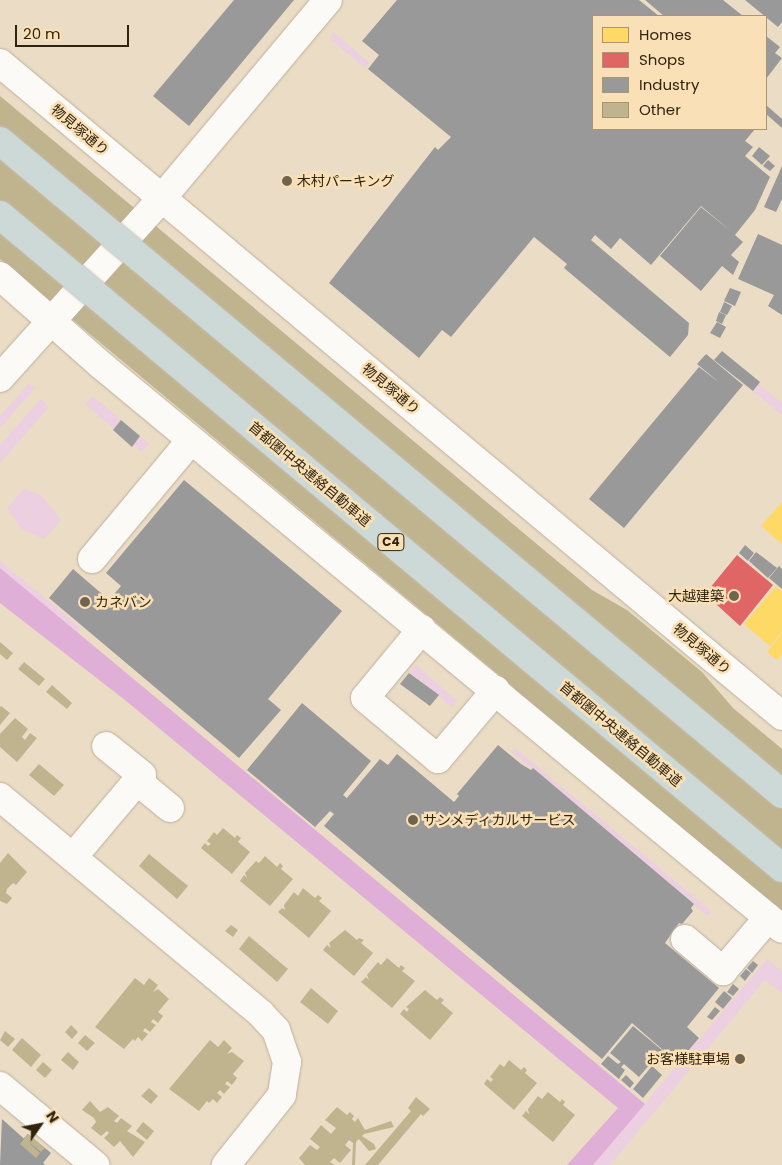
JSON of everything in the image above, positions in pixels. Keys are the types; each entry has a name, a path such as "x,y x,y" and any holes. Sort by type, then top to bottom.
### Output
{"highway":[{"path":"0,141 782,794"},
{"name":"首都圏中央連絡自動車道","path":"0,215 782,868"}],"street":[{"path":"0,378 162,198 328,0"},
{"name":"物見塚通り","path":"0,63 782,716"},
{"path":"0,276 53,320 73,341 191,440 496,690 775,923 723,971 685,940"},
{"path":"92,559 191,440"},
{"path":"422,629 365,698 438,759 496,690"},
{"path":"73,857 142,775 106,746"},
{"path":"136,780 170,808"},
{"path":"0,796 261,1014 276,1030 287,1062 282,1095 226,1165"},
{"path":"0,1086 95,1165"}],"shaded area":[{"path":"333,32 370,63 365,68 330,39"},
{"path":"29,383 35,388 0,428 0,416"},
{"path":"758,384 782,403 782,415 753,391"},
{"path":"93,396 121,420 114,429 85,404"},
{"path":"41,399 49,407 0,463 0,445"},
{"path":"140,436 149,444 142,452 133,445"},
{"path":"24,489 41,495 61,520 44,539 21,529 7,508"},
{"path":"0,561 81,628 77,632 0,568"},
{"path":"0,568 645,1104 593,1165 567,1165 618,1108 125,700 0,603"},
{"path":"416,665 457,701 452,707 410,672"},
{"path":"515,748 711,911 707,916 512,752"},
{"path":"767,959 782,971 782,993 765,980 610,1165 593,1165"}],"building: Homes":[{"path":"782,502 782,544 761,526"},
{"path":"776,586 782,592 782,632 770,646 744,624"},
{"path":"782,633 782,654 777,660 767,652"}],"building: Shops":[{"path":"737,555 773,585 740,626 705,594"}],"building: Industry":[{"path":"234,0 294,0 189,126 153,96"},
{"path":"397,0 639,0 658,15 592,15 592,130 754,130 745,141 753,147 745,156 770,177 755,210 735,235 743,242 731,255 739,262 733,275 722,266 701,291 660,256 701,207 732,232 701,206 651,265 620,238 611,249 595,235 591,240 689,323 688,335 670,357 564,268 567,264 534,237 451,337 442,330 419,358 329,283 435,147 438,150 451,137 368,69 379,55 362,41"},
{"path":"645,0 723,0 742,15 663,15"},
{"path":"745,0 782,0 782,22 778,27 767,18 767,15 763,15"},
{"path":"767,37 780,47 775,53 782,58 767,78"},
{"path":"767,106 782,119 782,128 767,115"},
{"path":"759,147 770,156 762,165 752,156"},
{"path":"768,160 775,166 770,171 763,166"},
{"path":"782,166 782,199 776,212 764,207"},
{"path":"758,234 782,245 782,315 768,306 774,295 738,279"},
{"path":"730,288 741,292 735,306 724,301"},
{"path":"724,302 732,306 727,315 720,312"},
{"path":"719,312 726,315 722,324 716,321"},
{"path":"717,322 726,327 720,338 710,333"},
{"path":"722,351 760,382 753,391 714,360"},
{"path":"706,354 743,385 624,528 589,499 699,367 720,383 697,364"},
{"path":"121,420 140,436 132,447 113,430"},
{"path":"184,480 342,611 268,699 281,710 239,758 49,598 73,569 109,600 121,586 106,573"},
{"path":"745,545 754,553 748,561 739,553"},
{"path":"756,552 777,568 768,578 749,561"},
{"path":"779,566 782,569 782,589 769,578"},
{"path":"409,673 439,695 430,706 400,684"},
{"path":"302,703 371,761 343,795 347,798 380,759 388,765 397,754 454,802 459,796 457,794 498,745 521,764 531,770 533,768 694,904 691,908 693,911 682,924 679,923 665,943 719,988 687,1027 699,1038 678,1063 632,1023 602,1059 324,826 334,814 330,811 315,827 247,770"},
{"path":"753,961 758,965 752,973 747,968"},
{"path":"746,969 751,973 745,981 740,976"},
{"path":"733,984 739,989 733,996 727,992"},
{"path":"724,991 732,998 723,1009 715,1002"},
{"path":"715,1007 720,1011 712,1020 707,1017"},
{"path":"633,1026 662,1050 639,1077 624,1064 621,1067 625,1070 619,1079 601,1064 608,1056 618,1064 621,1062 610,1053"},
{"path":"652,1066 662,1075 643,1098 633,1089"},
{"path":"626,1075 634,1083 630,1088 621,1080"},
{"path":"2,1119 40,1153 24,1138 28,1134 51,1153 43,1163 45,1165 0,1165"}],"building: Other":[{"path":"0,96 592,590 627,610 702,672 733,708 782,749 782,911 653,804 534,714 512,686 0,259"},
{"path":"0,642 13,653 7,660 0,654"},
{"path":"24,662 45,679 39,686 18,669"},
{"path":"52,685 72,703 67,709 46,692"},
{"path":"0,707 10,713 0,725"},
{"path":"15,718 28,729 22,737 25,740 30,733 37,738 17,762 0,747 0,734"},
{"path":"39,764 64,785 54,796 29,775"},
{"path":"223,828 235,838 237,835 241,838 238,842 250,852 232,874 201,848 205,843 208,846 211,844 207,841 214,832 217,835"},
{"path":"8,853 27,872 16,885 13,883 7,889 6,893 12,898 7,904 0,901 0,863"},
{"path":"149,854 188,886 177,899 139,866"},
{"path":"265,856 277,867 280,863 283,866 281,869 293,879 270,906 240,881 244,875 247,878 245,873 256,861 259,863"},
{"path":"303,888 315,898 318,895 322,898 319,901 331,911 309,938 278,912 282,908 285,910 284,905 294,892 298,896"},
{"path":"231,925 238,930 233,937 225,931"},
{"path":"345,930 357,940 359,938 364,940 361,943 373,953 354,976 323,950 327,945 331,948 329,943"},
{"path":"249,936 288,969 277,982 239,949"},
{"path":"387,958 399,968 401,965 405,968 402,971 415,981 392,1008 361,982 366,977 369,980 367,975 378,962 381,965"},
{"path":"135,978 144,985 149,978 158,985 153,992 158,989 169,999 158,1012 163,1016 158,1023 153,1019 151,1022 156,1025 150,1032 145,1028 143,1031 148,1034 142,1041 138,1037 135,1041 133,1039 124,1049 95,1027"},
{"path":"311,988 338,1011 328,1024 300,1002"},
{"path":"425,990 437,1000 440,997 444,1000 441,1003 453,1013 430,1040 400,1014 404,1009 407,1012 409,1009 406,1007"},
{"path":"71,1025 78,1032 72,1039 65,1032"},
{"path":"5,1031 15,1039 8,1047 0,1040"},
{"path":"85,1035 95,1043 87,1051 78,1043"},
{"path":"22,1038 41,1055 31,1067 12,1050"},
{"path":"210,1040 218,1047 224,1040 232,1048 227,1054 232,1052 244,1061 233,1074 237,1078 232,1085 227,1081 225,1084 230,1087 224,1094 220,1090 217,1093 222,1097 217,1103 213,1099 209,1103 207,1101 199,1111 169,1089"},
{"path":"68,1052 79,1062 73,1070 61,1060"},
{"path":"509,1060 521,1070 524,1067 527,1070 525,1073 537,1083 514,1110 484,1084 487,1079 491,1082 493,1079 490,1077 500,1064 504,1067"},
{"path":"43,1062 52,1070 45,1078 36,1070"},
{"path":"149,1088 158,1096 151,1104 141,1096"},
{"path":"548,1092 560,1102 562,1099 565,1102 563,1105 575,1115 553,1142 522,1116 526,1111 529,1114 528,1109 538,1096 542,1099"},
{"path":"416,1097 430,1109 423,1116 421,1114 378,1165 365,1165 411,1111 408,1108"},
{"path":"90,1101 100,1112 108,1107 119,1116 114,1121 117,1123 121,1118 132,1126 127,1131 145,1142 133,1157 120,1141 114,1147 104,1138 109,1133 107,1131 101,1136 91,1128 96,1122 94,1118 82,1110"},
{"path":"337,1107 347,1115 350,1112 354,1116 352,1119 355,1122 358,1118 365,1130 391,1121 394,1127 364,1134 362,1136 374,1144 376,1149 369,1151 359,1139 356,1142 355,1165 352,1165 353,1143 349,1140 345,1145 351,1150 340,1163 334,1158 330,1162 335,1165 305,1165 299,1158 310,1145 317,1150 320,1147 310,1139 321,1125 331,1134 336,1128 325,1120"},
{"path":"143,1122 154,1131 147,1140 136,1131"},
{"path":"28,1134 45,1148 41,1152 24,1138"},
{"path":"24,1139 40,1153 36,1158 20,1144"}],"place":[{"name":"木村パーキング","path":"287,181"},
{"name":"大越建築","path":"734,596"},
{"name":"カネバン","path":"85,602"},
{"name":"サンメディカルサービス","path":"413,820"},
{"name":"お客様駐車場","path":"740,1059"}]}
